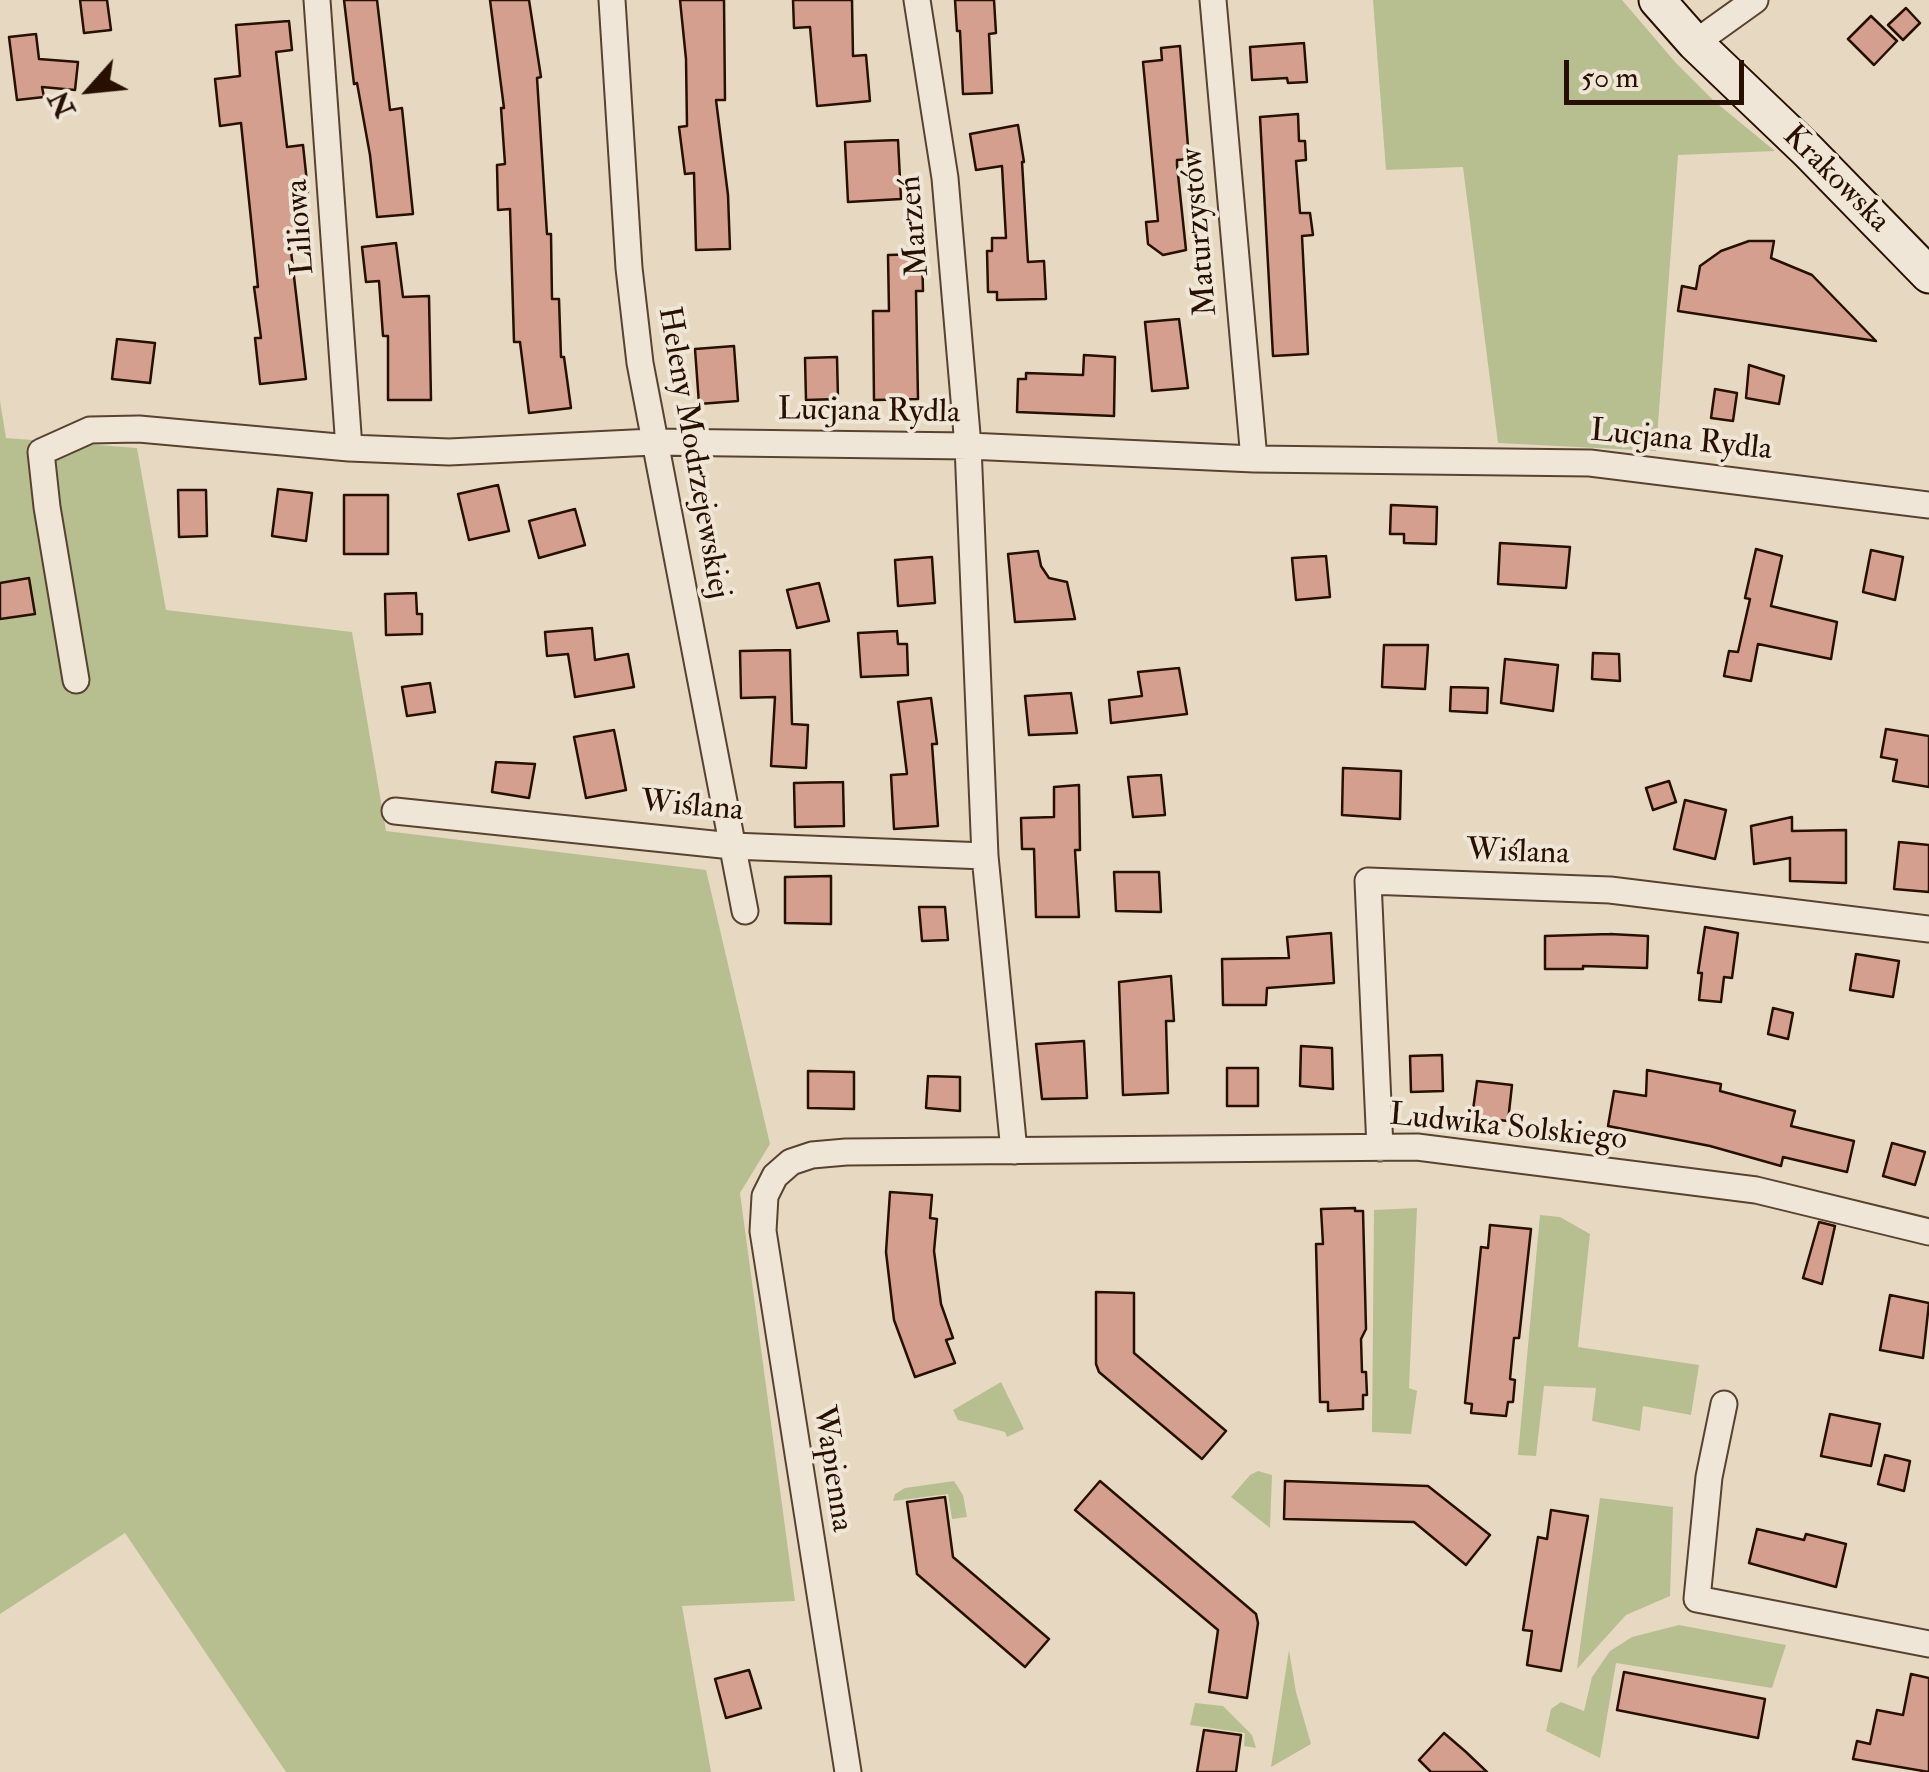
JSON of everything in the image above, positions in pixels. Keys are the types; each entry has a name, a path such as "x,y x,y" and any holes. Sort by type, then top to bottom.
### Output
{"main road":[{"name":"Krakowska","path":"1657,0 1929,275"}],"street":[{"name":"Liliowa","path":"317,0 349,448"},
{"name":"Heleny Modrzejewskiej","path":"612,0 629,268 653,442 745,912"},
{"name":"Marzeń","path":"917,0 945,178 968,446"},
{"name":"Maturzystów","path":"1213,0 1254,459"},
{"path":"1696,43 1755,0"},
{"name":"Lucjana Rydla","path":"76,680 47,507 42,452 90,430 139,429 349,448 450,452 653,442 968,446 1254,459 1590,464 1929,504"},
{"path":"968,446 984,856 1014,1150"},
{"name":"Wiślana","path":"395,811 732,846 984,856"},
{"name":"Wiślana","path":"1380,1148 1368,881 1610,890 1929,928"},
{"name":"Ludwika Solskiego","path":"775,1176 791,1162 812,1155 1417,1147 1756,1190 1929,1232"},
{"name":"Wapienna","path":"775,1176 765,1196 763,1231 848,1772"},
{"path":"1724,1404 1709,1477 1697,1599 1929,1644"}],"green space":[{"path":"1373,0 1622,0 1714,101 1775,151 1678,155 1656,451 1498,443 1463,167 1386,170"},
{"path":"0,401 6,438 137,448 166,610 352,632 386,831 706,870 770,1144 740,1193 795,1601 682,1606 711,1772 286,1772 125,1533 0,1614"},
{"path":"1417,1208 1409,1388 1417,1391 1411,1434 1372,1432 1374,1210"},
{"path":"1540,1215 1560,1217 1590,1234 1578,1347 1699,1365 1691,1415 1643,1406 1640,1431 1592,1421 1596,1388 1544,1386 1536,1456 1518,1455"},
{"path":"1001,1382 1024,1429 1007,1437 1005,1432 958,1420 953,1410"},
{"path":"1258,1471 1272,1475 1270,1528 1231,1497"},
{"path":"954,1481 963,1495 967,1517 952,1519 948,1494 893,1501 895,1494 905,1488"},
{"path":"1600,1498 1673,1507 1670,1596 1626,1615 1577,1669"},
{"path":"1679,1625 1786,1645 1772,1688 1616,1663 1600,1758 1546,1731 1551,1709 1561,1702 1584,1711 1592,1677 1610,1651 1632,1637"},
{"path":"1289,1650 1311,1744 1271,1767"},
{"path":"1195,1703 1223,1706 1252,1735 1256,1748 1244,1746 1245,1733 1190,1725"}],"building":[{"path":"80,0 107,0 111,30 84,33"},
{"path":"344,0 377,0 390,110 402,108 413,214 377,217"},
{"path":"490,0 529,0 541,77 537,78 547,234 551,234 552,299 559,299 561,357 571,408 529,413 520,342 514,342 510,209 498,210 497,165 505,164 504,108"},
{"path":"680,0 724,0 725,100 716,100 728,195 730,249 696,250 694,173 685,174 679,127 687,126"},
{"path":"793,0 852,0 853,56 866,55 870,101 817,106 810,27 794,28"},
{"path":"955,0 994,0 996,33 989,34 992,93 963,94"},
{"path":"1906,8 1920,23 1903,40 1888,25"},
{"path":"1871,16 1897,41 1874,65 1848,39"},
{"path":"289,21 292,50 276,52 287,147 303,145 308,192 293,193 299,250 291,251 306,379 260,384 255,338 261,338 254,287 258,287 241,123 220,126 215,79 240,76 236,25"},
{"path":"36,34 39,59 78,62 75,90 42,87 44,97 17,100 9,37"},
{"path":"1304,43 1307,82 1288,83 1287,78 1252,80 1250,47"},
{"path":"1180,46 1189,159 1177,160 1177,165 1186,250 1163,255 1148,244 1146,222 1158,221 1143,62 1162,60 1161,48"},
{"path":"1298,114 1299,141 1305,141 1306,160 1296,161 1300,213 1310,213 1313,235 1302,236 1308,354 1273,356 1260,117"},
{"path":"1018,125 1024,162 1028,262 1044,261 1046,299 997,300 997,292 988,292 987,251 992,251 992,238 1006,238 1002,166 976,170 970,134"},
{"path":"898,140 901,199 848,202 845,142"},
{"path":"1749,241 1774,241 1771,258 1812,275 1876,341 1678,311 1682,286 1696,289 1700,266 1721,251"},
{"path":"396,243 403,297 429,296 431,400 388,400 388,336 383,336 379,281 366,282 362,247"},
{"path":"922,254 923,291 916,291 918,399 874,400 873,311 889,311 888,255"},
{"path":"1179,319 1188,388 1152,391 1145,322"},
{"path":"117,339 155,343 150,383 112,379"},
{"path":"734,346 738,401 699,404 695,349"},
{"path":"1084,355 1115,357 1114,416 1017,412 1018,379 1026,379 1026,373 1083,375"},
{"path":"837,357 838,399 806,400 805,358"},
{"path":"1749,365 1784,376 1779,404 1746,398"},
{"path":"1715,389 1737,393 1733,421 1711,418"},
{"path":"498,485 509,531 469,540 458,494"},
{"path":"278,489 312,493 306,541 272,536"},
{"path":"178,490 206,490 207,536 179,537"},
{"path":"344,495 388,495 388,554 344,554"},
{"path":"1391,505 1437,507 1436,544 1404,543 1404,534 1390,534"},
{"path":"575,509 585,545 539,558 529,521"},
{"path":"1500,543 1570,547 1566,588 1498,584"},
{"path":"1756,549 1782,556 1771,606 1837,622 1831,659 1758,644 1751,681 1724,676 1729,651 1738,652"},
{"path":"1871,550 1903,557 1895,600 1863,592"},
{"path":"1038,551 1049,578 1067,582 1075,619 1015,622 1008,554"},
{"path":"1326,556 1330,597 1296,600 1292,558"},
{"path":"932,557 935,603 898,606 895,560"},
{"path":"29,578 35,614 0,619 0,583"},
{"path":"819,583 829,621 797,628 787,590"},
{"path":"416,593 422,634 386,635 385,594"},
{"path":"592,628 595,660 628,654 634,687 575,697 568,654 547,656 545,632"},
{"path":"897,631 898,644 907,644 908,675 861,677 858,633"},
{"path":"1384,645 1428,645 1425,689 1382,687"},
{"path":"790,650 792,724 808,725 806,768 771,766 775,697 741,698 740,651"},
{"path":"1593,653 1619,654 1620,681 1592,679"},
{"path":"1505,659 1558,665 1553,711 1501,703"},
{"path":"1179,668 1187,714 1111,723 1109,700 1142,696 1138,672"},
{"path":"430,683 435,712 407,716 402,687"},
{"path":"1451,687 1488,688 1487,713 1450,711"},
{"path":"1071,693 1077,733 1029,735 1025,696"},
{"path":"931,698 937,744 932,744 938,826 894,829 891,775 907,774 898,702"},
{"path":"1886,729 1929,736 1929,787 1893,781 1897,760 1881,757"},
{"path":"614,730 626,790 586,798 574,737"},
{"path":"496,762 535,764 529,798 492,792"},
{"path":"1343,768 1401,771 1400,819 1342,815"},
{"path":"1161,775 1165,815 1133,817 1128,777"},
{"path":"1669,781 1676,802 1653,810 1646,788"},
{"path":"843,782 844,826 795,827 794,783"},
{"path":"1079,785 1080,850 1075,850 1079,917 1036,917 1034,849 1022,849 1021,818 1054,817 1054,787"},
{"path":"1685,800 1726,810 1715,859 1674,849"},
{"path":"1792,817 1792,831 1846,830 1846,883 1790,881 1790,858 1754,864 1751,826"},
{"path":"1899,842 1929,845 1929,892 1894,889"},
{"path":"1114,872 1159,872 1161,912 1116,911"},
{"path":"831,876 831,924 785,923 785,877"},
{"path":"919,907 945,907 948,940 922,941"},
{"path":"1705,927 1738,933 1732,978 1724,977 1721,1002 1699,1000 1702,973 1698,973"},
{"path":"1331,933 1334,983 1267,988 1266,1005 1223,1005 1222,959 1289,958 1287,937"},
{"path":"1545,936 1648,936 1647,968 1545,969"},
{"path":"1856,954 1899,961 1893,997 1850,990"},
{"path":"1171,976 1174,1021 1166,1021 1168,1093 1123,1095 1119,982"},
{"path":"1773,1008 1793,1013 1788,1039 1768,1034"},
{"path":"1084,1041 1087,1098 1042,1099 1036,1044"},
{"path":"1301,1046 1332,1048 1333,1089 1300,1086"},
{"path":"1442,1055 1443,1091 1411,1092 1410,1056"},
{"path":"1227,1068 1258,1068 1258,1106 1227,1106"},
{"path":"1647,1070 1721,1084 1720,1091 1795,1111 1791,1126 1854,1141 1847,1172 1783,1157 1781,1166 1710,1146 1608,1126 1614,1091 1646,1096"},
{"path":"808,1071 854,1072 854,1109 808,1108"},
{"path":"928,1076 960,1077 960,1111 926,1108"},
{"path":"1477,1081 1512,1085 1508,1121 1472,1117"},
{"path":"1892,1143 1925,1152 1915,1185 1883,1176"},
{"path":"890,1192 932,1195 930,1218 937,1219 934,1251 941,1304 953,1338 946,1340 955,1363 915,1377 894,1320 886,1252"},
{"path":"1321,1209 1363,1211 1366,1329 1361,1339 1367,1395 1363,1395 1363,1409 1328,1411 1328,1402 1320,1402 1316,1244 1323,1244"},
{"path":"1819,1222 1835,1226 1822,1284 1803,1278"},
{"path":"1490,1225 1531,1229 1519,1338 1514,1338 1510,1379 1515,1380 1513,1402 1508,1402 1506,1416 1471,1413 1472,1404 1465,1403 1481,1247 1488,1248"},
{"path":"1096,1292 1134,1293 1134,1353 1226,1431 1202,1459 1099,1372"},
{"path":"1890,1295 1929,1303 1923,1358 1880,1350"},
{"path":"1830,1414 1880,1424 1871,1466 1821,1456"},
{"path":"1885,1455 1910,1461 1904,1491 1878,1484"},
{"path":"1100,1481 1256,1614 1247,1698 1209,1692 1218,1630 1075,1510"},
{"path":"1285,1481 1428,1486 1490,1535 1466,1565 1414,1522 1284,1519"},
{"path":"945,1497 953,1557 1049,1639 1025,1667 917,1574 907,1502"},
{"path":"1551,1510 1588,1516 1561,1671 1527,1665 1532,1631 1523,1630 1538,1537 1547,1539"},
{"path":"1757,1529 1804,1540 1806,1534 1846,1544 1836,1587 1749,1563"},
{"path":"749,1670 761,1708 726,1718 715,1679"},
{"path":"1624,1672 1765,1699 1758,1738 1617,1710"},
{"path":"1911,1674 1929,1678 1929,1772 1853,1759 1857,1741 1870,1744 1877,1710 1903,1715"},
{"path":"1204,1730 1241,1735 1236,1772 1197,1772"},
{"path":"1444,1733 1487,1772 1431,1772 1419,1760"}]}
